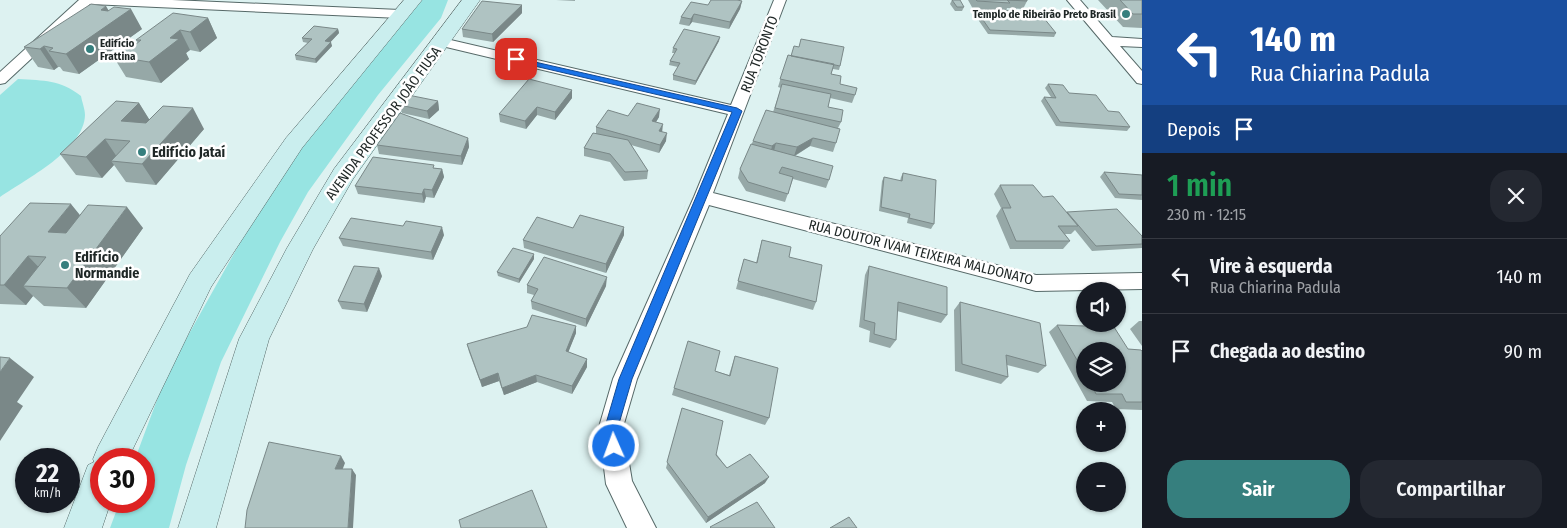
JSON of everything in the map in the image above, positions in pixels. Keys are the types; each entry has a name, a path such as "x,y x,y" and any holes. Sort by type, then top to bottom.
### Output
{"main road":[{"name":"AVENIDA PROFESSOR JOÃO FIUSA","path":"197,528 254,339 300,248 343,175 442,42 470,0"},
{"path":"116,448 200,282 294,143 406,7"},
{"path":"83,528 90,508"}],"street":[{"path":"0,80 86,0 406,7"},
{"name":"RUA TORONTO","path":"642,528 619,484 612,427 625,379 703,197 780,0"},
{"path":"1073,0 1142,80"},
{"path":"1109,41 1142,43"},
{"path":"442,42 737,111"},
{"name":"RUA DOUTOR IVAM TEIXEIRA MALDONATO","path":"703,197 1036,282 1142,281"}],"shaded area":[{"path":"422,0 448,0 441,18 378,95 308,192 280,242 221,362 186,465 169,528 110,528 116,513 155,513 155,448 139,448 167,373 251,223 309,135"},
{"path":"18,79 51,82 66,86 81,96 85,115 82,128 65,152 0,197 0,95"}],"building":[{"path":"711,0 742,1 730,22 694,14 691,19 681,17 691,2 708,5"},
{"path":"952,0 960,0 964,7 957,7"},
{"path":"1007,0 1010,3 977,1"},
{"path":"1120,0 1142,0 1142,14 1133,14"},
{"path":"482,1 522,5 492,34 462,29"},
{"path":"91,4 106,6 101,10 108,11 114,7 131,9 66,54 49,51 53,48 44,46 40,49 24,47"},
{"path":"1000,10 1039,12 1056,33 990,30 981,17 1006,18"},
{"path":"173,13 208,18 190,32 180,30 170,38 179,39 149,62 113,56 125,48 130,49 141,40 136,40"},
{"path":"314,26 338,29 325,41 331,42 315,59 295,55 312,39 302,38"},
{"path":"684,29 720,37 696,81 673,75 680,63 670,61 677,49 673,48"},
{"path":"801,39 844,47 840,66 791,56 794,46 799,47"},
{"path":"788,55 834,64 831,74 841,76 840,84 857,88 855,95 780,79"},
{"path":"529,79 572,90 555,112 537,107 525,121 499,114"},
{"path":"782,84 831,94 828,107 843,110 841,122 775,108"},
{"path":"1048,84 1063,85 1069,93 1096,95 1108,111 1119,112 1130,127 1060,122 1044,97 1056,98"},
{"path":"408,95 438,101 427,111 400,105"},
{"path":"116,101 139,103 121,121 146,123 163,106 193,108 142,164 111,161 130,141 105,139 86,157 60,154"},
{"path":"637,103 660,109 652,121 663,124 659,131 667,133 660,145 596,127 608,110 628,116"},
{"path":"766,110 840,129 836,143 813,138 797,147 776,143 772,146 753,141"},
{"path":"400,113 468,138 461,156 377,145"},
{"path":"593,133 628,140 648,171 625,172 610,154 584,148"},
{"path":"751,144 833,166 829,180 782,167 779,173 793,177 788,194 748,182 740,169"},
{"path":"373,157 434,165 433,168 442,169 432,190 424,189 422,194 355,186"},
{"path":"1104,172 1142,175 1142,195 1119,194"},
{"path":"903,173 936,180 934,224 909,218 910,214 881,207 884,177 902,181"},
{"path":"1000,185 1033,185 1043,197 1053,196 1078,226 1058,226 1070,241 1016,241 1002,208 1011,208"},
{"path":"30,203 71,204 48,232 66,233 88,205 127,207 67,288 23,286 46,257 28,256 4,285 0,285 0,236"},
{"path":"1117,209 1142,236 1142,244 1096,246 1067,212"},
{"path":"580,215 624,227 606,264 523,240 537,217 573,228"},
{"path":"351,218 403,226 406,221 442,227 431,252 339,238"},
{"path":"762,240 791,247 789,257 822,265 816,302 738,281 744,259 757,263"},
{"path":"513,248 534,254 519,279 497,272"},
{"path":"544,257 607,277 586,319 531,301 538,289 527,285"},
{"path":"354,266 379,268 364,304 338,301"},
{"path":"869,266 947,287 947,315 898,302 896,340 874,334 875,323 864,320"},
{"path":"960,302 1040,323 1046,366 1006,355 1008,377 962,364"},
{"path":"532,315 576,326 566,351 587,359 572,386 536,375 502,388 498,373 480,380 467,344 527,327"},
{"path":"1057,325 1076,326 1076,332 1117,332 1124,342 1076,342 1076,358"},
{"path":"688,341 720,351 715,371 730,376 735,356 778,368 769,418 674,388"},
{"path":"1126,346 1128,349 1142,351 1142,402 1126,402 1122,394 1096,394 1095,392 1126,392"},
{"path":"0,357 10,358 0,372"},
{"path":"682,408 723,421 716,455 727,468 750,454 769,477 708,517 667,462"},
{"path":"269,442 341,456 335,469 352,469 348,528 245,528 247,510"},
{"path":"532,490 547,528 461,528 459,520"},
{"path":"757,502 775,528 710,527"},
{"path":"849,517 857,528 830,528"}],"place":[{"name":"Templo de Ribeirão Preto Brasil","path":"1126,14"},
{"name":"Edifício Frattina","path":"90,49"},
{"name":"Edifício Jataí","path":"142,152"},
{"name":"Edifício Normandie","path":"65,265"}],"route":[{"path":"516,59 737,111 703,197 625,379 612,427 614,446"}]}
